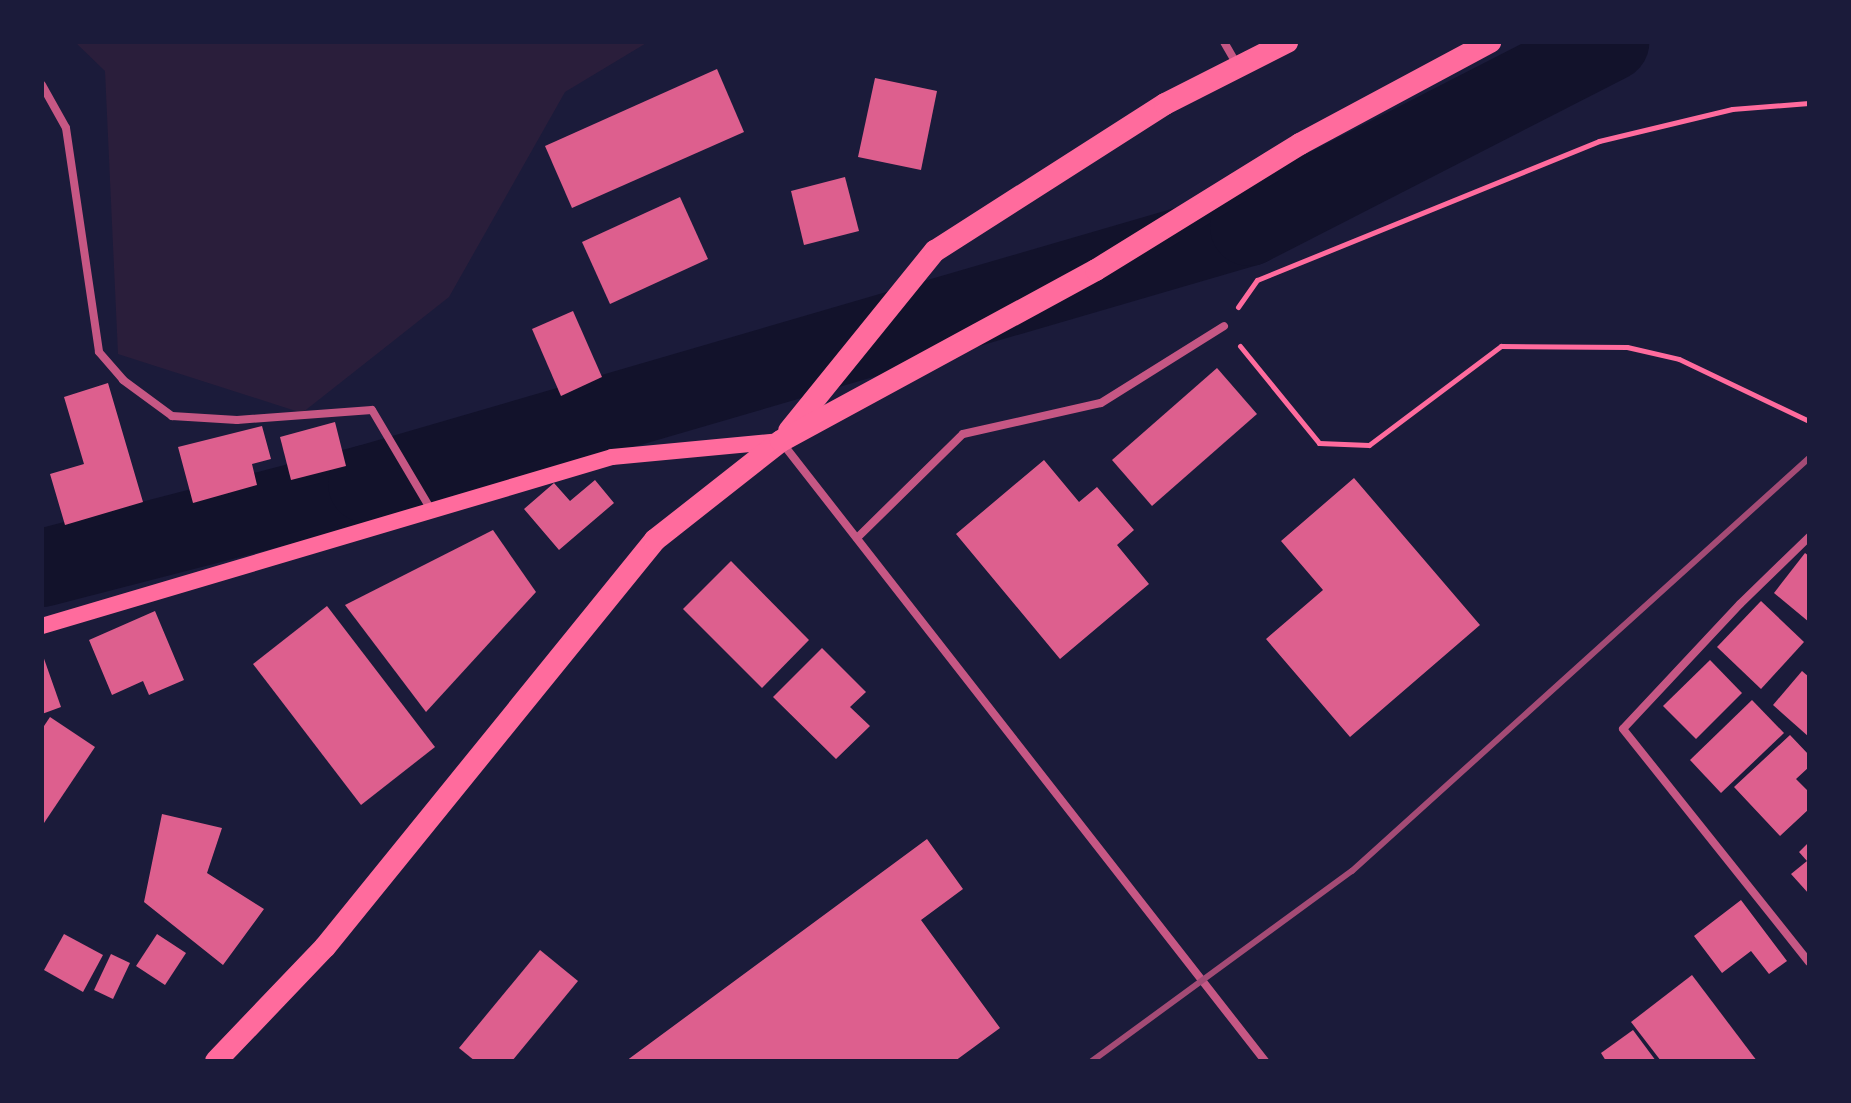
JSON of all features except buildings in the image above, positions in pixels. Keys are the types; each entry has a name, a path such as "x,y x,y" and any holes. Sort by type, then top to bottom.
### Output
{"highway":[{"path":"781,441 935,251 1165,104 1287,42"},
{"path":"216,1061 325,947 655,540 781,441 1096,270 1300,144 1490,42"}],"main road":[{"path":"42,626 430,508 612,457 781,441"}],"street":[{"path":"1224,42 1238,67"},
{"path":"42,85 66,128 99,352 123,380 172,416 237,420 372,410 430,508"},
{"path":"857,538 963,434 1101,403 1224,326"},
{"path":"781,441 1265,1061"},
{"path":"1809,537 1740,604 1623,729 1809,962"}],"path":[{"path":"1809,103 1732,109 1599,141 1257,280 1224,326 1319,443 1369,445 1501,346 1627,347 1679,359 1809,421"}],"shaded area":[{"path":"75,42 648,42 565,92 449,297 302,413 118,354 105,71"}],"waterway":[{"path":"42,568 367,484 1249,227 1610,42"}],"railway":[{"path":"1092,1061 1352,871 1809,458"}]}
